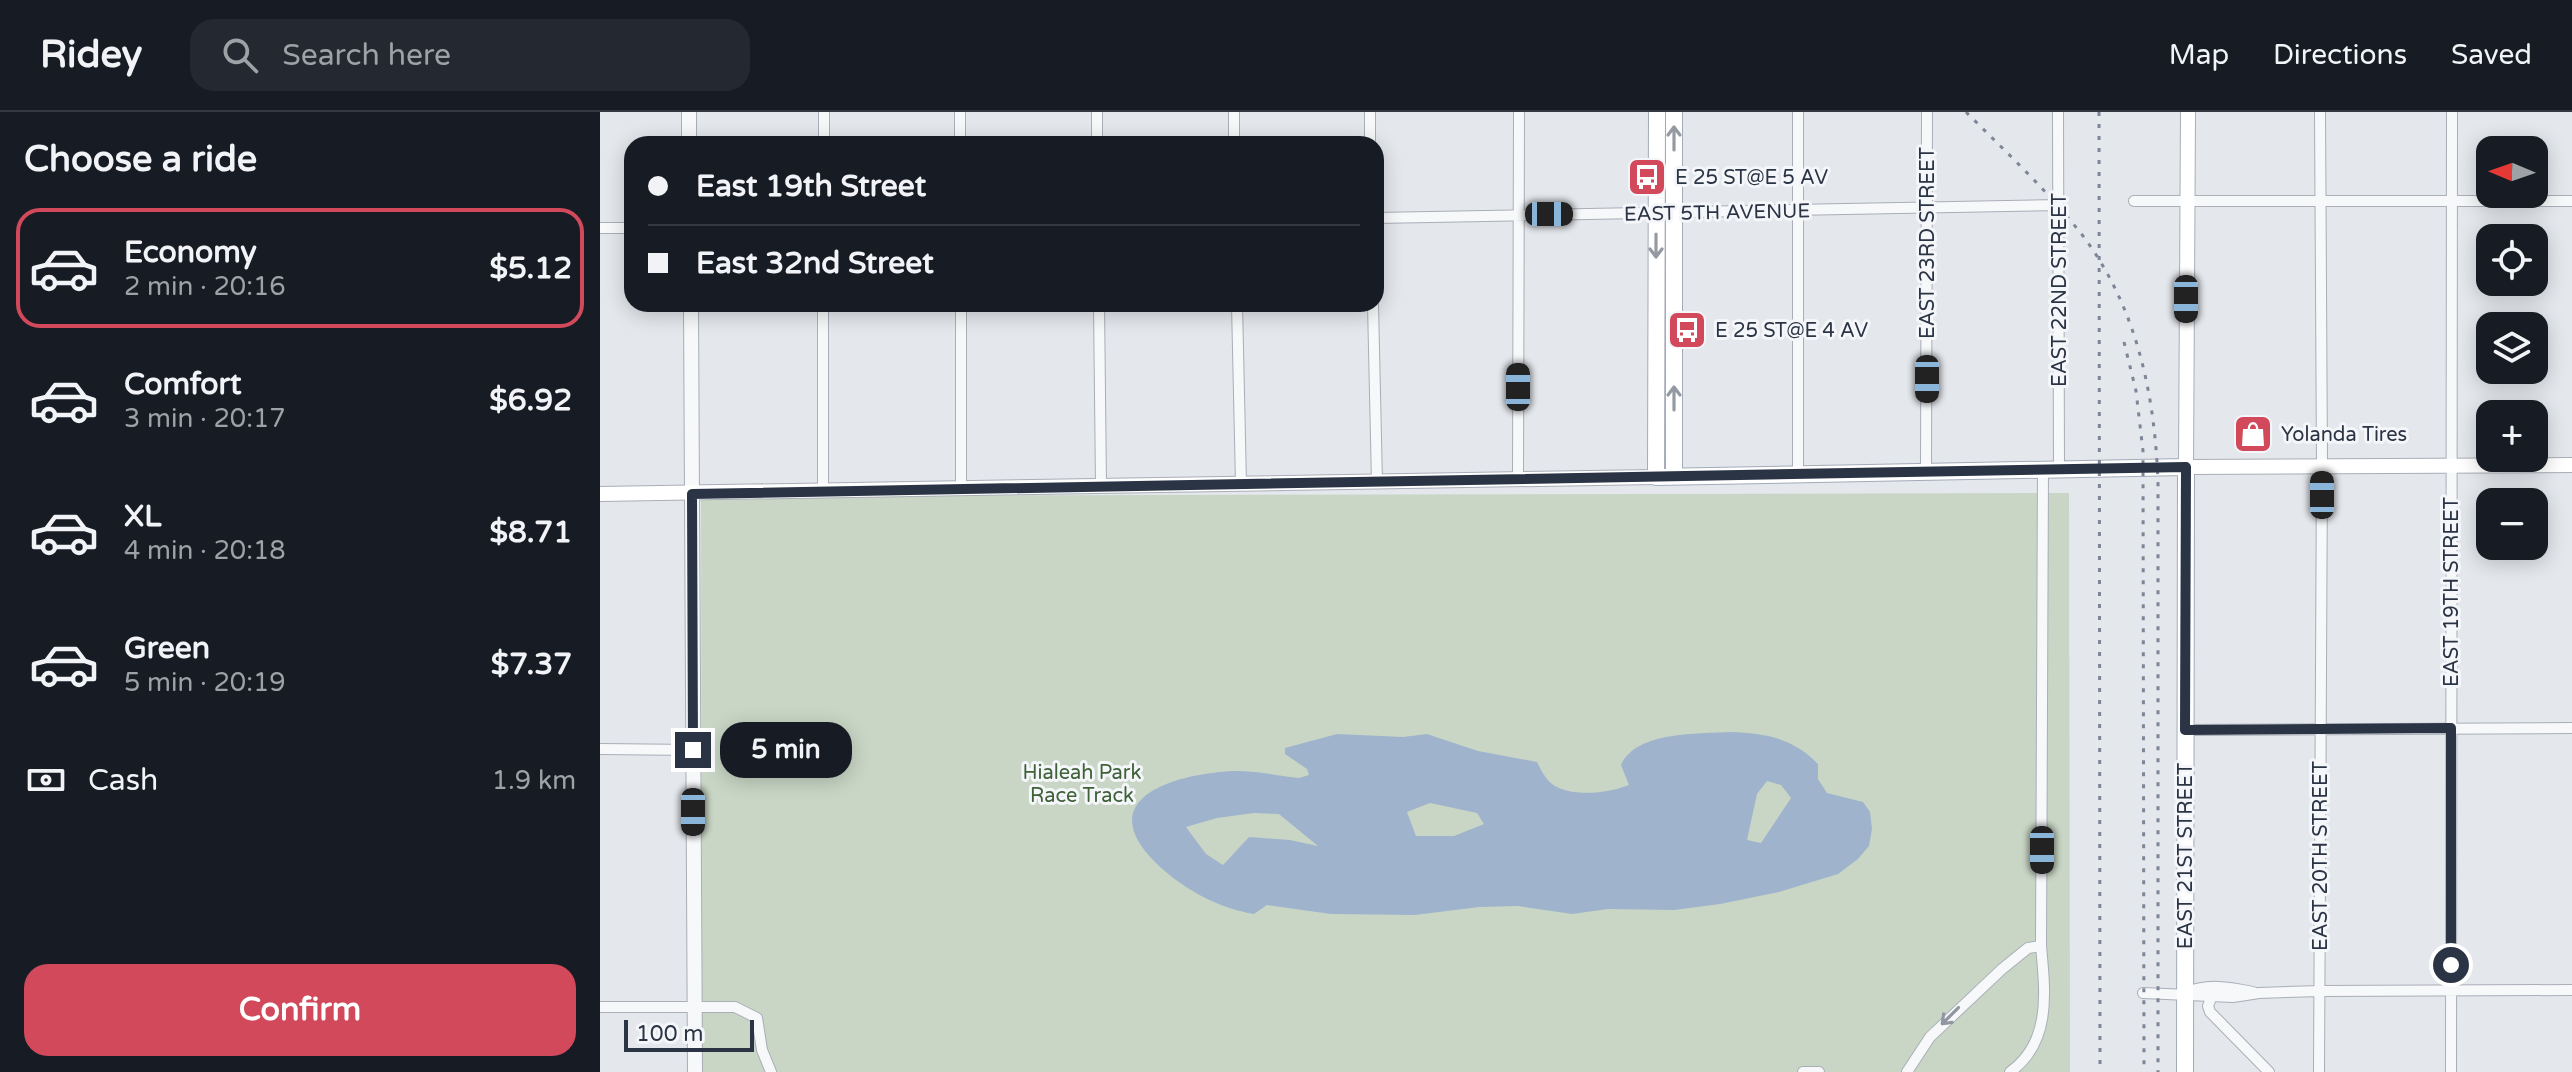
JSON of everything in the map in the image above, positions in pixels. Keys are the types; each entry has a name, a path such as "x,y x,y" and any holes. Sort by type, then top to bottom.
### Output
{"main road":[{"path":"1656,477 1657,112"},
{"path":"1674,112 1674,476"},
{"name":"EAST 21ST STREET","path":"2185,1072 2188,112"},
{"path":"600,494 1377,483 2051,468 2572,465"}],"street":[{"path":"689,112 689,136"},
{"path":"824,112 824,136"},
{"path":"960,112 960,136"},
{"path":"1097,112 1097,136"},
{"path":"1234,112 1234,136"},
{"path":"1370,112 1370,136"},
{"path":"1518,480 1519,112"},
{"path":"1798,112 1798,474"},
{"name":"EAST 23RD STREET","path":"1926,470 1927,112"},
{"name":"EAST 22ND STREET","path":"2010,1072 2019,1066 2040,1035 2045,990 2041,946 2058,112"},
{"name":"EAST 20TH STREET","path":"2319,1072 2320,112"},
{"name":"EAST 19TH STREET","path":"2451,1072 2452,112"},
{"path":"2134,201 2572,201"},
{"name":"EAST 5TH AVENUE","path":"1384,218 2058,205"},
{"path":"600,228 624,228"},
{"path":"691,312 695,1072"},
{"path":"823,312 823,491"},
{"path":"961,312 961,489"},
{"path":"1099,312 1101,486"},
{"path":"1237,312 1241,484"},
{"path":"1373,312 1377,483"},
{"path":"2185,730 2572,728"},
{"path":"600,749 693,750"},
{"path":"1907,1072 1930,1037 1960,1007 2028,948 2041,946"},
{"path":"2185,993 2198,987 2233,988 2259,993"},
{"path":"2143,993 2185,993 2211,998 2320,991 2572,990"},
{"path":"2211,998 2208,1006 2210,1012 2269,1072"},
{"path":"600,1007 735,1007 757,1018 762,1050 771,1072"},
{"path":"1803,1072 1819,1072"}],"green space":[{"name":"Hialeah Park Race Track","path":"2069,493 2070,1072 702,1072 701,496"}],"water":[{"path":"1717,733 1767,736 1799,748 1818,764 1818,779 1827,793 1863,802 1870,812 1872,829 1869,846 1838,874 1779,892 1674,910 1608,909 1572,914 1518,906 1415,915 1331,914 1267,905 1254,914 1219,904 1176,880 1143,848 1133,828 1134,811 1144,798 1160,787 1182,779 1232,771 1299,778 1309,775 1307,769 1285,754 1285,748 1337,734 1403,737 1427,734 1478,751 1537,762 1552,784 1569,791 1590,793 1629,785 1621,765 1640,746 1669,736","holes":["1767,781 1781,785 1791,798 1761,843 1747,840 1757,794","1430,803 1477,813 1484,824 1454,836 1416,836 1407,812","1254,813 1279,814 1318,846 1249,837 1223,865 1206,854 1186,827 1217,818"]}],"railway":[{"path":"1966,112 2056,203 2102,264 2130,323 2147,385 2158,483 2158,1072"},
{"path":"2099,112 2100,1072"},
{"path":"2124,342 2136,391 2143,451 2144,1072"}],"place":[{"name":"E 25 ST@E 5 AV","path":"1647,177"},
{"name":"E 25 ST@E 4 AV","path":"1687,330"},
{"name":"Yolanda Tires","path":"2253,434"}],"route":[{"path":"693,750 692,494 2186,467 2185,730 2451,728 2451,965"}]}
